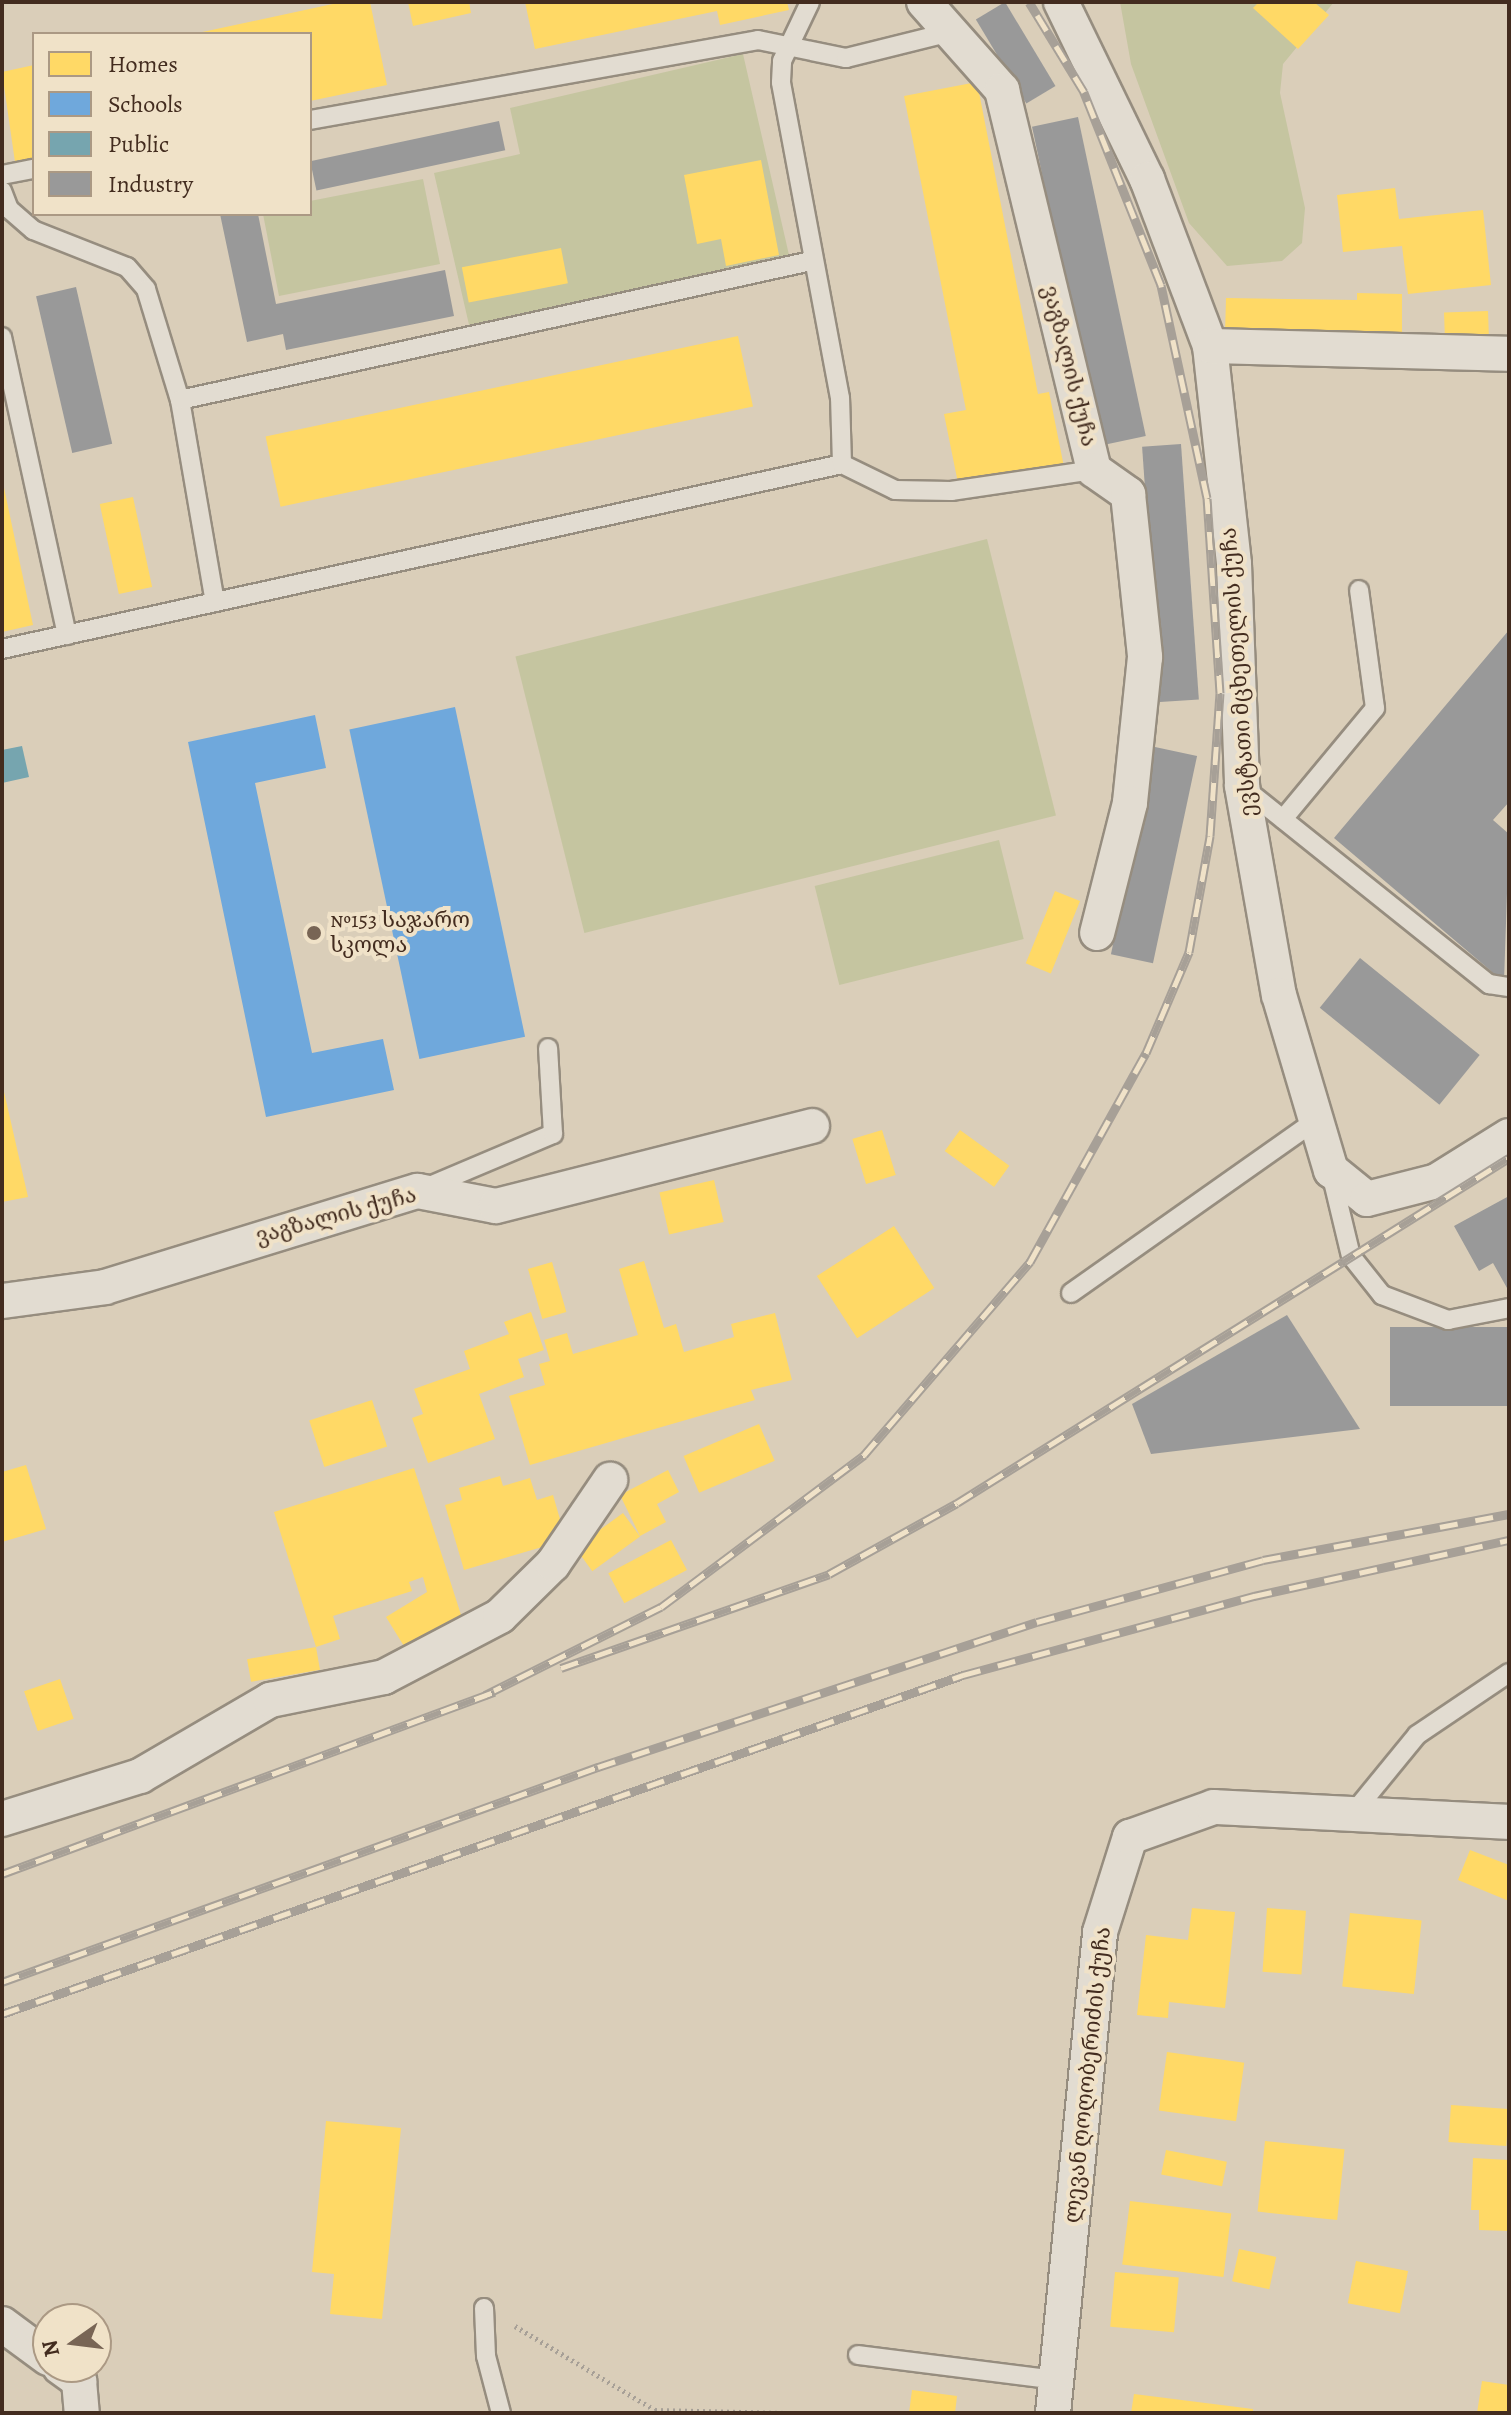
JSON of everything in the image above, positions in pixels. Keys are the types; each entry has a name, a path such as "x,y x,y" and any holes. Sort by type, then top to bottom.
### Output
{"street":[{"name":"ვაგზალის ქუჩა","path":"924,2 955,31 1002,90 1094,470 1128,494 1145,657 1130,803 1097,933"},
{"name":"ევსტათი მცხეთელის ქუჩა","path":"1061,2 1147,179 1210,346 1234,564 1242,786 1279,995 1331,1170"},
{"path":"1210,346 1509,354"},
{"name":"ვაგზალის ქუჩა","path":"2,1301 105,1287 418,1191 496,1206 812,1126"},
{"path":"1331,1170 1367,1199 1437,1181 1509,1136"},
{"path":"2,1819 140,1776 270,1700 384,1677 500,1616 553,1564 610,1480"},
{"name":"ლევან ღოღობერიძის ქუჩა","path":"1055,2396 1100,1932 1130,1837 1214,1807 1509,1822"},
{"path":"2,2324 32,2346"},
{"path":"79,2383 82,2413"}],"lane":[{"path":"810,2 788,47 781,82 811,261 840,398 842,464"},
{"path":"312,120 758,40 846,58 955,31"},
{"path":"2,175 32,169"},
{"path":"2,191 9,209 33,230 127,267 146,289 180,400 215,602"},
{"path":"180,400 811,261"},
{"path":"2,337 67,635"},
{"path":"2,649 842,464 895,490 951,491 1094,470"},
{"path":"1283,819 1375,708 1359,590"},
{"path":"1242,786 1489,984 1509,987"},
{"path":"418,1191 553,1134 548,1048"},
{"path":"1071,1293 1316,1120"},
{"path":"1331,1170 1351,1256 1382,1295 1448,1320 1509,1308"},
{"path":"1354,1812 1417,1735 1509,1673"},
{"path":"484,2308 486,2356 501,2413"},
{"path":"858,2355 1055,2396"}],"path":[{"path":"484,2308 655,2410 787,2413"}],"green space":[{"path":"1120,2 1334,2 1283,64 1280,93 1305,208 1302,243 1282,261 1227,266 1189,223 1131,64"},
{"path":"743,54 789,255 470,329 434,173 520,154 510,108"},
{"path":"423,179 440,264 279,296 263,216 312,216 312,201"},
{"path":"987,539 1056,816 584,933 515,657"},
{"path":"999,840 1024,939 839,985 815,886"}],"building: Homes":[{"path":"342,2 370,2 387,85 312,101 312,32 202,32"},
{"path":"408,2 469,2 471,13 413,26"},
{"path":"525,2 787,2 789,10 720,25 717,11 535,49"},
{"path":"1259,2 1314,2 1329,15 1298,49 1253,8"},
{"path":"32,65 32,158 15,162 2,72"},
{"path":"977,82 1038,394 1049,392 1064,467 959,488 944,414 966,410 904,96"},
{"path":"761,160 779,255 726,266 721,239 697,244 684,175"},
{"path":"1395,188 1399,219 1483,210 1491,285 1408,294 1402,246 1343,252 1337,195"},
{"path":"561,248 568,283 469,303 462,267"},
{"path":"1357,293 1402,294 1402,337 1225,334 1226,298 1357,300"},
{"path":"1488,311 1489,335 1445,337 1444,313"},
{"path":"738,336 753,406 281,507 266,436"},
{"path":"2,484 33,625 2,632"},
{"path":"133,497 152,587 119,594 100,504"},
{"path":"1055,891 1080,901 1051,973 1026,963"},
{"path":"2,1083 28,1197 2,1202"},
{"path":"882,1130 896,1175 866,1184 852,1139"},
{"path":"960,1130 1009,1166 994,1187 945,1151"},
{"path":"714,1180 724,1222 669,1234 659,1193"},
{"path":"894,1226 934,1288 857,1338 817,1276"},
{"path":"644,1261 664,1328 676,1324 684,1352 734,1337 731,1324 775,1313 792,1380 751,1390 755,1400 530,1465 509,1396 545,1385 539,1364 550,1361 544,1340 567,1333 573,1354 638,1335 619,1269"},
{"path":"552,1262 566,1312 542,1319 528,1269"},
{"path":"531,1312 544,1350 518,1359 524,1377 479,1394 495,1439 428,1463 412,1418 423,1414 414,1389 470,1369 464,1351 509,1334 504,1322"},
{"path":"372,1400 387,1447 324,1467 309,1420"},
{"path":"759,1424 775,1461 699,1493 684,1456"},
{"path":"26,1465 46,1529 2,1542 2,1472"},
{"path":"414,1468 462,1618 407,1651 386,1617 427,1592 423,1577 409,1582 412,1591 333,1616 340,1639 316,1647 274,1512"},
{"path":"668,1470 679,1492 657,1504 666,1522 640,1536 620,1495"},
{"path":"500,1476 503,1486 530,1478 537,1500 553,1495 566,1540 464,1570 445,1505 462,1500 459,1488"},
{"path":"623,1513 640,1536 592,1571 575,1548"},
{"path":"671,1540 687,1570 624,1603 608,1573"},
{"path":"316,1647 320,1670 251,1682 247,1659"},
{"path":"60,1679 74,1719 38,1731 24,1691"},
{"path":"1470,1850 1509,1865 1509,1901 1458,1880"},
{"path":"1192,1908 1235,1912 1225,2008 1169,2002 1168,2018 1137,2015 1146,1935 1188,1940"},
{"path":"1267,1908 1306,1911 1301,1975 1263,1972"},
{"path":"1350,1913 1422,1921 1414,1994 1342,1987"},
{"path":"1167,2052 1244,2063 1236,2121 1159,2110"},
{"path":"1451,2105 1509,2109 1506,2146 1448,2142"},
{"path":"326,2121 401,2128 382,2319 330,2314 334,2274 312,2272"},
{"path":"1265,2141 1345,2149 1337,2220 1258,2212"},
{"path":"1166,2150 1227,2162 1222,2186 1161,2175"},
{"path":"1473,2158 1509,2160 1509,2231 1479,2230 1479,2210 1471,2210"},
{"path":"1130,2201 1231,2213 1223,2277 1122,2265"},
{"path":"1239,2249 1276,2257 1269,2289 1232,2281"},
{"path":"1356,2261 1408,2271 1400,2313 1348,2303"},
{"path":"1115,2272 1179,2278 1174,2332 1110,2327"},
{"path":"1482,2381 1509,2385 1509,2413 1477,2413"},
{"path":"912,2390 957,2396 955,2413 909,2413"},
{"path":"1134,2394 1253,2409 1253,2413 1131,2413"}],"building: Schools":[{"path":"455,707 525,1037 419,1059 349,729"},
{"path":"315,715 326,768 255,783 312,1053 383,1039 394,1090 266,1117 188,742"}],"building: Public":[{"path":"22,746 29,777 2,783 2,750"}],"building: Industry":[{"path":"1005,2 1055,86 1026,104 976,20"},
{"path":"1078,117 1146,436 1100,446 1032,127"},
{"path":"499,121 505,150 316,190 312,161"},
{"path":"220,216 258,216 276,304 445,270 454,316 286,350 283,334 247,342"},
{"path":"76,287 112,444 72,453 36,296"},
{"path":"1181,444 1199,699 1160,702 1142,447"},
{"path":"1509,630 1509,802 1493,820 1509,834 1504,982 1334,838"},
{"path":"1155,747 1197,756 1153,963 1111,954"},
{"path":"1360,958 1480,1055 1439,1105 1320,1008"},
{"path":"1509,1196 1507,1288 1493,1263 1479,1271 1454,1226"},
{"path":"1287,1315 1360,1429 1151,1454 1132,1404"},
{"path":"1390,1327 1509,1327 1509,1406 1390,1406"}],"railway":[{"path":"485,1695 661,1607 864,1455 1030,1262 1146,1053 1189,952 1210,836 1220,693 1207,498 1161,285 1084,92 1029,2"},
{"path":"561,1668 829,1574 957,1503 1509,1158"},
{"path":"2,1982 598,1767 1037,1622 1263,1560 1509,1514"},
{"path":"2,2014 963,1675 1254,1596 1509,1540"},
{"path":"2,1874 494,1692"}],"place":[{"name":"№153 საჯარო სკოლა","path":"314,933"}]}
